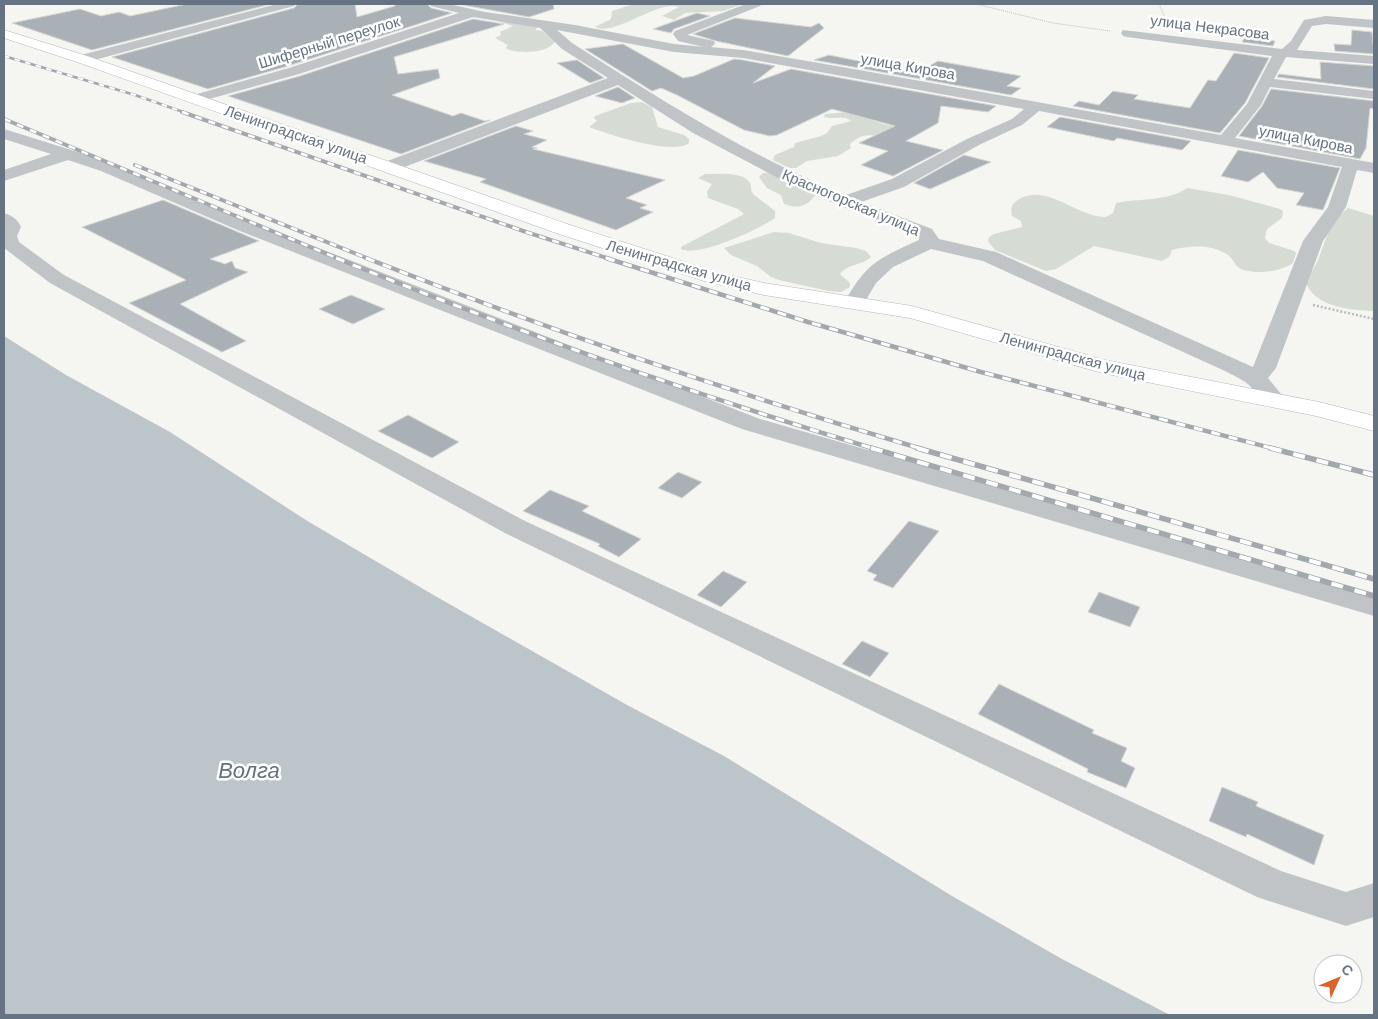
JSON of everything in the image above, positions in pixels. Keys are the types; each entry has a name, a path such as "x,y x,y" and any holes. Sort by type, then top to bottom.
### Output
{"main road":[{"name":"Ленинградская улица","path":"4,34 82,59 582,235 711,277 764,289 940,319 1102,366 1274,400 1374,424"}],"street":[{"path":"82,59 290,4"},
{"name":"улица Кирова","path":"438,4 472,13 674,48 756,57 1374,168"},
{"path":"756,4 679,34 683,38 756,57"},
{"name":"Шиферный переулок","path":"195,99 307,67 472,13"},
{"name":"улица Некрасова","path":"1226,140 1249,112 1279,55 1288,52 1310,21 1326,20 1374,24"},
{"name":"Красногорская улица","path":"544,24 567,46 699,130 803,184 925,234 929,237 929,244 976,252 1000,260 1233,366 1256,379 1274,400"},
{"name":"улица Некрасова","path":"1127,33 1374,60"},
{"path":"694,50 711,44"},
{"path":"388,167 620,79"},
{"path":"1266,82 1374,95"},
{"path":"846,201 898,183 973,142 1017,122 1036,106"},
{"path":"4,134 106,167 247,227 751,424 1137,535 1374,606"},
{"path":"4,176 66,155"},
{"path":"1256,379 1264,368 1313,241 1337,207 1351,164"},
{"path":"4,219 12,227 8,236 10,244 57,278 515,527 1271,885 1346,909 1374,900"},
{"path":"855,303 867,280 886,263 929,244"}],"path":[{"path":"976,4 1046,21 1127,33"},
{"path":"1291,300 1374,319"}],"shaded area":[{"path":"634,4 743,4 723,11 685,13 674,20 662,16 679,7 670,6 614,27 604,29 595,27 611,19 612,11"},
{"path":"486,18 537,26 536,30 542,31 555,42 540,51 521,52 509,50 506,48 508,45 495,38 501,35 500,32 513,26"},
{"path":"642,102 652,107 658,127 684,135 689,139 689,143 670,147 656,145 625,139 589,127 597,121 594,118 595,116 631,103"},
{"path":"848,112 890,126 896,126 879,137 867,135 860,137 850,144 851,148 838,156 807,161 796,168 789,168 773,160 775,155 794,147 795,143 821,136 827,133 832,126 851,121 845,118 824,117 825,114"},
{"path":"763,173 770,173 815,195 802,206 784,204 781,195 767,188 759,177"},
{"path":"705,174 729,174 747,179 753,194 775,211 775,218 743,235 714,246 689,251 681,249 681,247 744,214 738,209 708,198 707,192 712,184 698,178"},
{"path":"1187,188 1229,195 1283,211 1282,218 1267,229 1265,238 1269,243 1294,251 1296,253 1293,263 1282,269 1254,272 1239,268 1228,255 1208,247 1193,246 1172,250 1169,257 1162,261 1094,246 1056,269 1046,271 995,250 988,241 989,237 994,234 1022,227 1021,221 1012,216 1011,208 1019,199 1030,195 1041,195 1095,216 1106,217 1113,213 1116,203 1162,198"},
{"path":"1348,208 1374,216 1373,311 1334,306 1317,297 1306,283 1318,260 1332,222"},
{"path":"774,232 789,233 821,243 856,248 866,251 871,257 864,262 847,268 840,274 850,283 850,287 841,292 828,291 771,277 757,266 731,255 724,248"}],"water":[{"name":"Волга","path":"4,336 66,375 170,432 309,522 437,597 627,705 724,756 952,896 1062,959 1170,1015 4,1015"}],"building":[{"path":"187,4 271,4 92,50 12,23 80,9 101,16 119,12 130,16"},
{"path":"298,4 355,4 357,17 395,6 395,4 427,4 431,8 452,13 288,66 208,89 112,57 294,8"},
{"path":"457,4 553,4 554,9 529,17"},
{"path":"697,13 710,16 674,29 671,33 653,29"},
{"path":"735,18 811,27 819,23 824,28 788,56 716,41 693,34"},
{"path":"473,19 504,24 394,57 398,74 438,69 440,78 392,95 453,116 461,113 485,121 491,120 401,154 228,96 300,76"},
{"path":"1352,30 1372,32 1374,54 1335,51 1334,44 1351,45"},
{"path":"1245,37 1275,41 1273,46 1242,42"},
{"path":"623,44 683,78 694,76 734,59 775,66 753,83 791,69 996,106 988,112 941,106 938,123 906,141 943,150 893,176 861,165 888,151 859,143 895,126 832,109 777,135 770,136 744,130 661,88 652,91 585,49"},
{"path":"1234,53 1269,58 1245,103 1220,133 1073,106 1079,101 1099,105 1113,91 1138,95 1134,99 1190,108 1208,80 1216,81"},
{"path":"829,55 917,73 938,61 1021,76 1007,86 1021,88 1011,95 814,60"},
{"path":"577,60 604,78 590,83 557,63"},
{"path":"1320,62 1374,66 1374,89 1277,77 1279,74 1321,79"},
{"path":"618,87 635,98 622,103 595,96"},
{"path":"1271,89 1374,101 1374,109 1370,108 1366,148 1360,159 1239,136 1262,106"},
{"path":"1060,117 1191,141 1182,150 1117,138 1114,141 1047,127"},
{"path":"516,126 533,131 524,134 547,140 532,147 537,148 533,149 665,180 626,198 647,205 640,208 653,212 616,230 480,182 486,179 424,161"},
{"path":"1238,150 1340,168 1323,210 1296,205 1304,193 1277,188 1263,172 1248,182 1221,176"},
{"path":"964,155 991,162 930,189 914,183"},
{"path":"163,200 259,241 210,259 225,264 232,261 235,268 248,272 180,304 246,341 222,352 129,303 186,280 82,227"},
{"path":"351,295 385,309 353,324 319,309"},
{"path":"408,415 459,442 432,458 378,431"},
{"path":"678,472 702,482 682,498 658,488"},
{"path":"550,490 589,506 582,511 641,539 619,557 598,546 600,544 523,511"},
{"path":"909,521 939,531 893,588 873,580 877,575 867,571"},
{"path":"723,571 747,582 721,607 697,595"},
{"path":"1099,592 1140,607 1130,627 1088,612"},
{"path":"862,641 889,653 870,677 842,664"},
{"path":"999,684 1094,730 1092,733 1127,748 1121,761 1135,768 1126,788 1087,772 1088,769 978,714"},
{"path":"1222,787 1258,802 1256,806 1324,835 1314,865 1247,834 1246,837 1209,821"}],"railway":[{"path":"4,56 135,95 186,113"},
{"path":"182,112 526,232 610,259"},
{"path":"4,119 339,259"},
{"path":"135,165 369,259"},
{"path":"336,258 402,285 603,360 738,406 875,449"},
{"path":"366,258 434,285 641,359 781,406 922,449"},
{"path":"606,258 808,322 981,372 1275,449"},
{"path":"871,448 1374,596"},
{"path":"917,448 1374,579"},
{"path":"1270,448 1374,475"}]}
